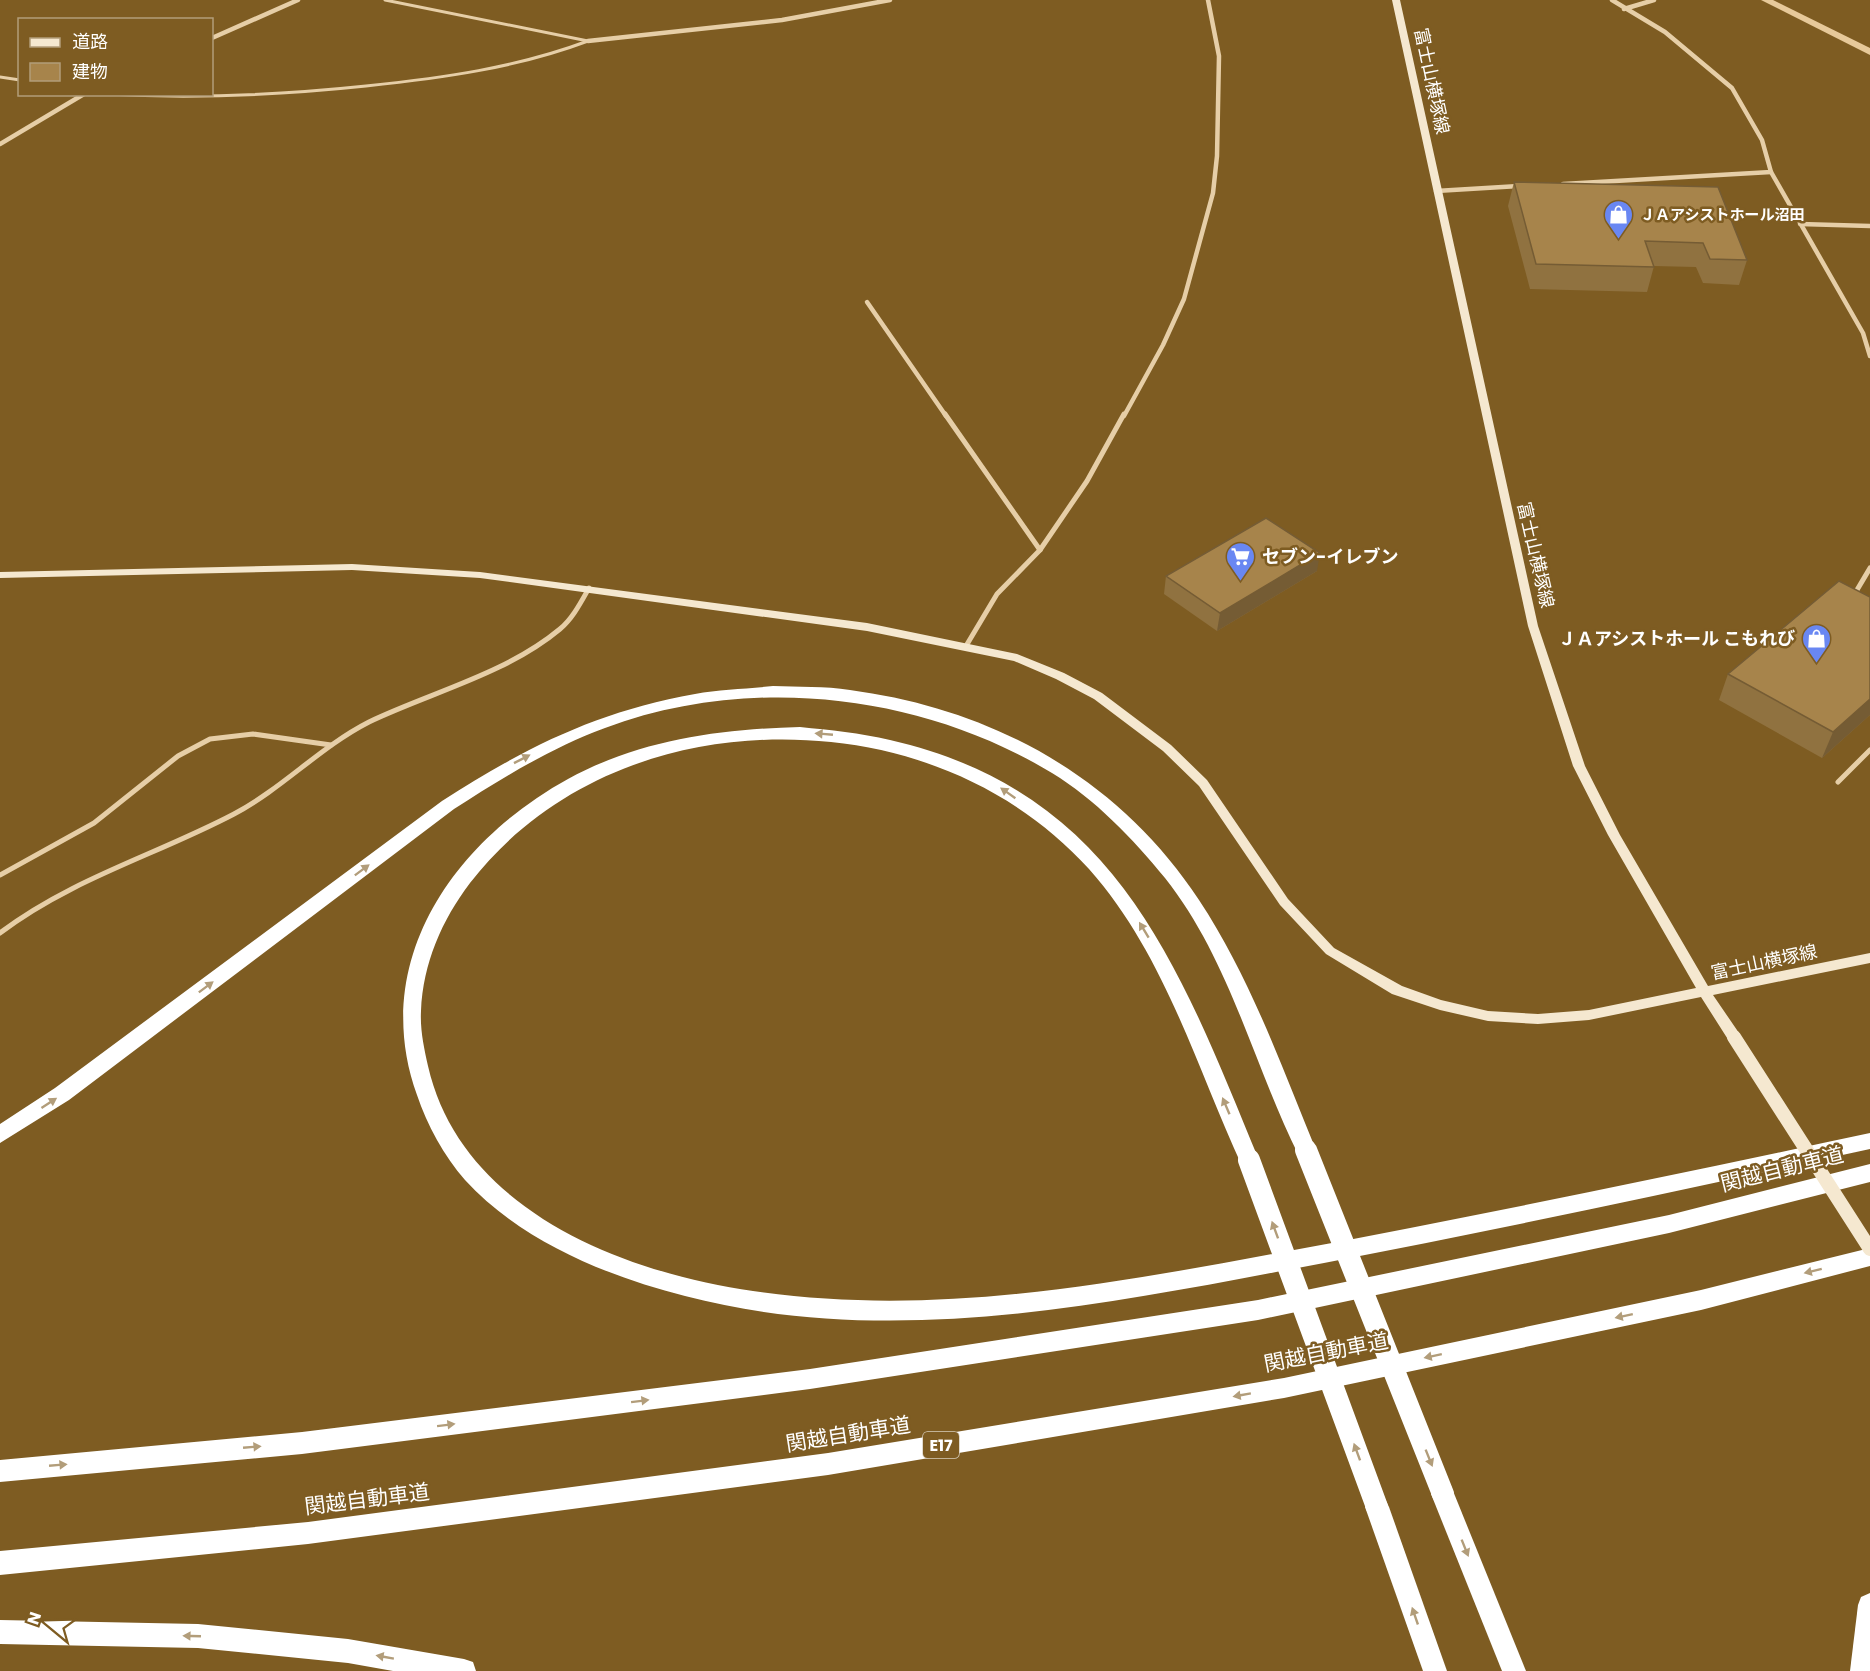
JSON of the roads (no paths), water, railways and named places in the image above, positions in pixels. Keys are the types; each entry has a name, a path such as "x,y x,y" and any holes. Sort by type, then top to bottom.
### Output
{"highway":[{"path":"0,1135 62,1094 448,805 504,768 579,732 619,717 681,700 739,692 796,690 850,694 942,713 991,731 1039,756 1087,788 1131,827 1171,873 1210,933 1235,980 1306,1150 1514,1671"},
{"path":"1435,1671 1377,1507 1249,1160 1168,970 1134,914 1094,862 1054,825 1000,787 951,762 892,744 830,734 777,731 713,736 656,750 596,771 546,799 502,833 463,876 435,920 418,968 411,1020 419,1075 439,1127 475,1177 526,1219 589,1253 664,1283 748,1301 846,1310 944,1311 1043,1300 1210,1276 1561,1208 1870,1141"},
{"name":"関越自動車道","path":"0,1471 302,1443 799,1381 1258,1310 1669,1224 1870,1173"},
{"name":"関越自動車道","path":"0,1563 308,1533 828,1464 1284,1388 1701,1300 1870,1257"},
{"path":"1862,1671 1870,1605"},
{"path":"0,1632 198,1636 348,1651 464,1671"}],"street":[{"path":"213,38 298,0"},
{"path":"588,41 782,20 890,0"},
{"path":"966,646 997,594 1040,550 1087,481 1163,345 1184,299 1214,193 1217,156 1219,56 1208,0"},
{"name":"富士山横塚線","path":"1396,0 1533,626 1579,766 1614,835 1705,993 1870,958"},
{"path":"1612,0 1665,32 1732,88 1762,140 1771,172 1863,333 1870,356"},
{"path":"1624,9 1654,0"},
{"path":"0,144 81,96"},
{"path":"1556,184 1771,172"},
{"path":"1436,191 1532,186"},
{"path":"1800,224 1870,226"},
{"path":"867,302 1040,550"},
{"path":"0,575 352,567 480,575 867,627 1017,658 1060,676 1098,696 1131,719 1203,783 1284,902 1330,951 1362,972 1397,990 1440,1005 1488,1016 1538,1018 1589,1015 1705,993 1870,1249"},
{"path":"1870,568 1854,595 1870,603"},
{"path":"0,933 30,910 64,891 241,810 291,779 331,746 368,723 522,655 548,639 572,616 589,588"},
{"path":"0,875 106,817 186,751 206,740 226,735 248,735 331,746"},
{"path":"1838,782 1870,750"}],"lane":[{"path":"385,0 588,41"},
{"path":"142,96 195,99 249,97 416,81 519,65 588,41"},
{"path":"0,77 18,80"}],"waterway":[{"path":"1766,0 1870,52"}],"place":[{"name":"ＪＡアシストホール沼田","path":"1619,240"},
{"name":"セブン-イレブン","path":"1241,582"},
{"name":"ＪＡアシストホール こもれび","path":"1816,664"}]}
